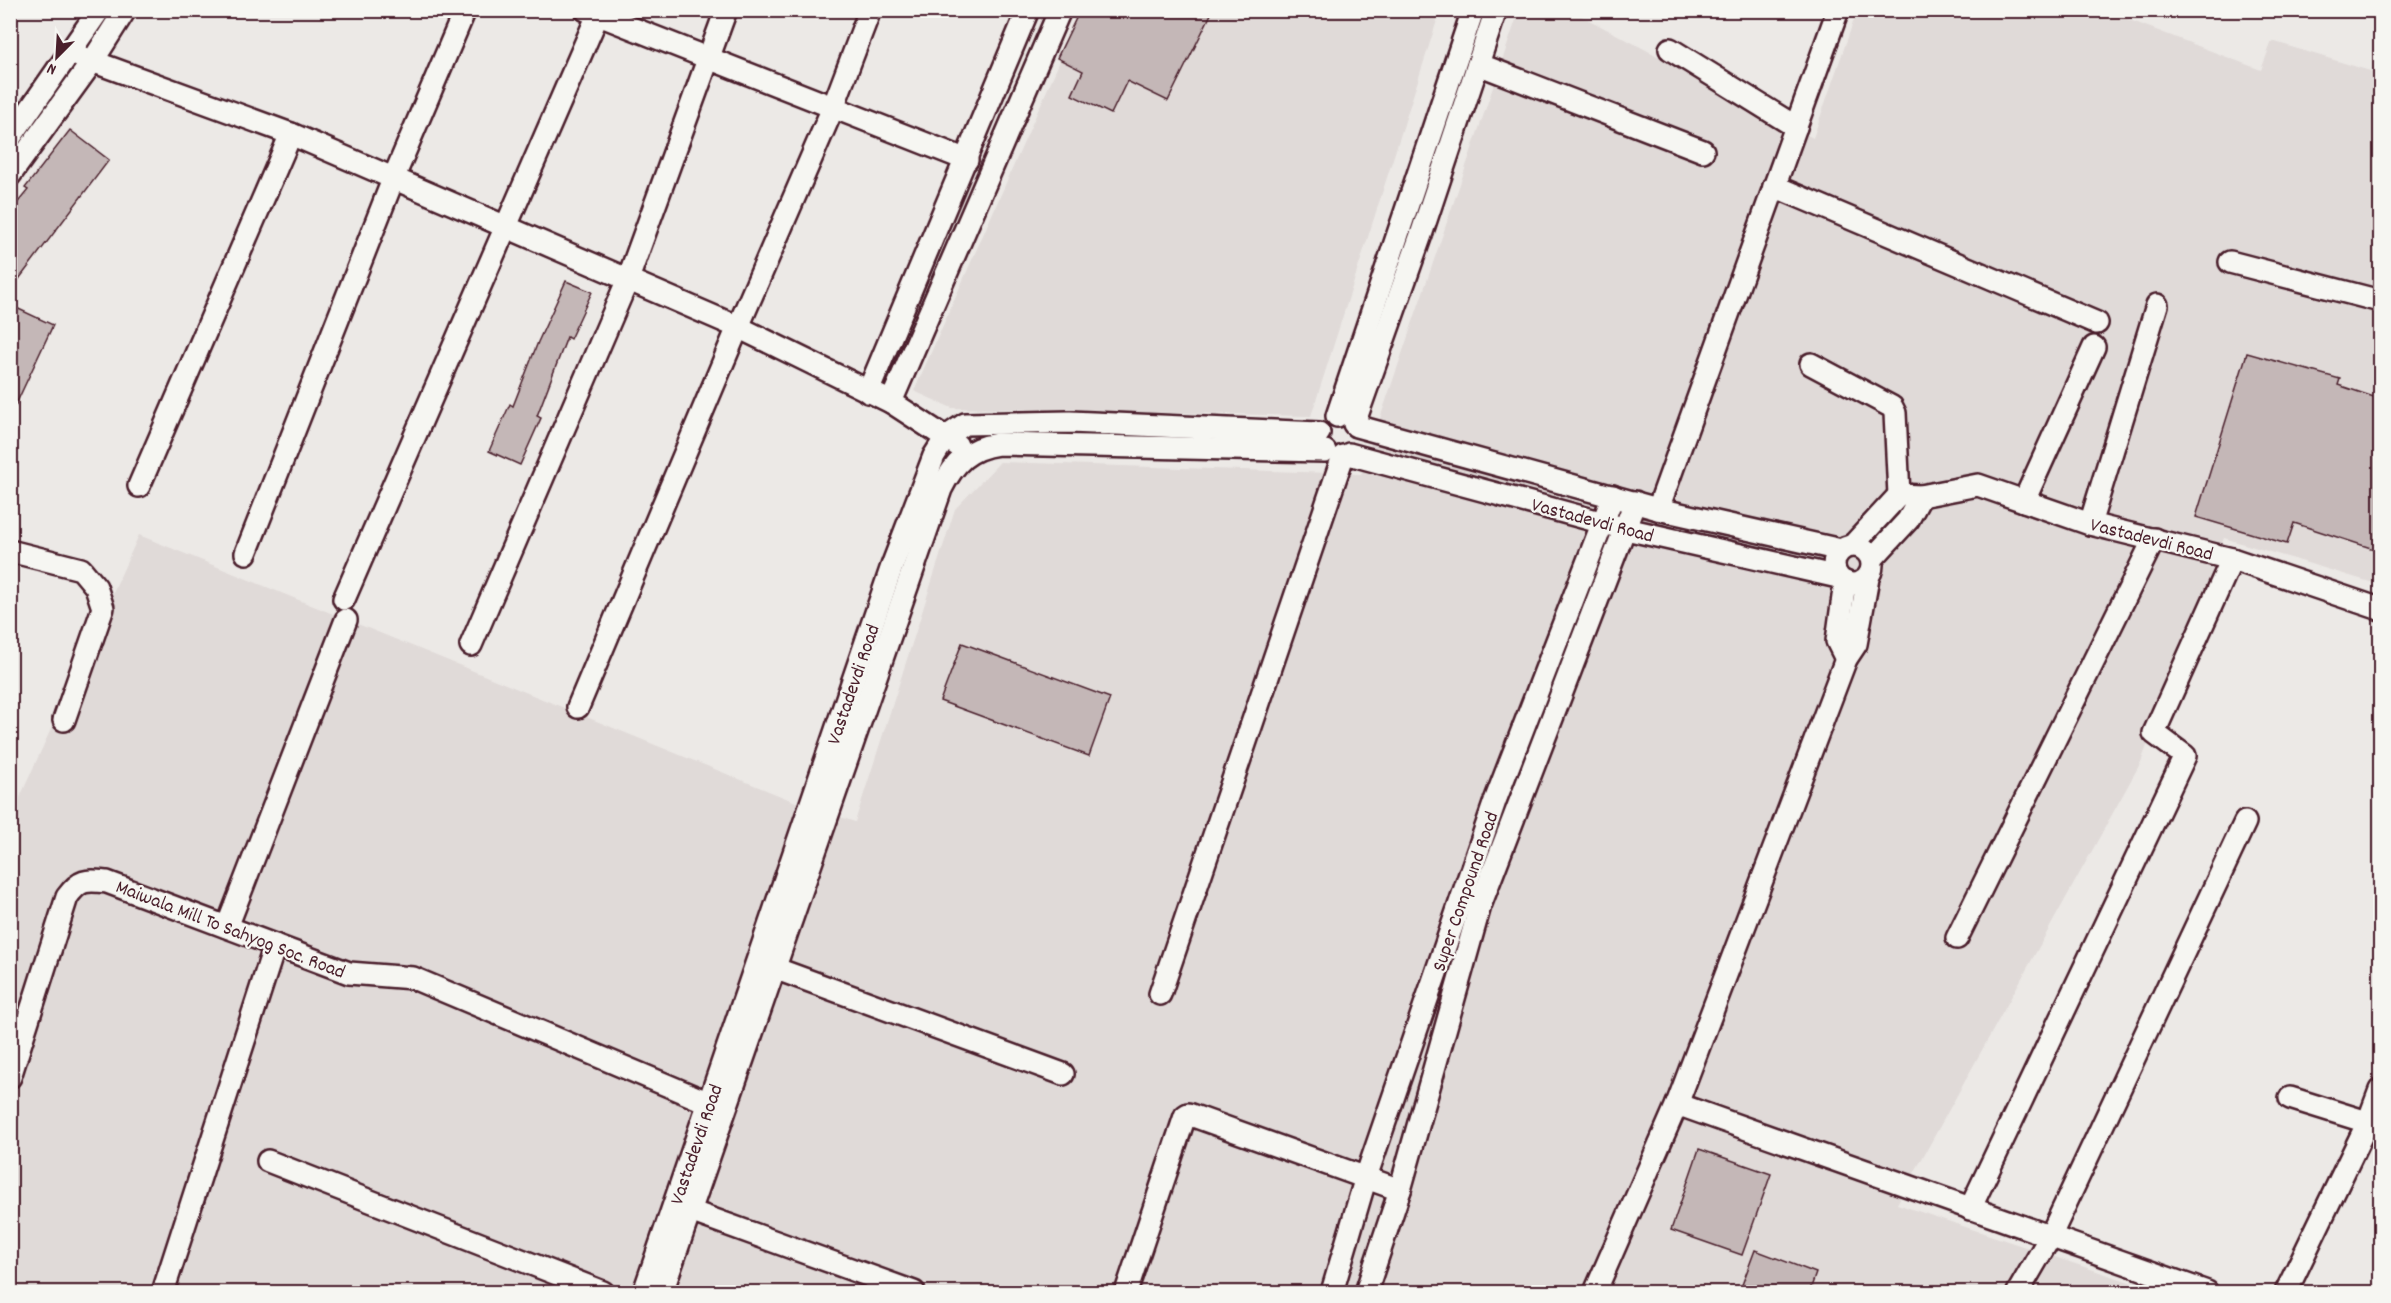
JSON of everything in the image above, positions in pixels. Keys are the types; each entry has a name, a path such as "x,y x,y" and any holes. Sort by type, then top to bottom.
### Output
{"street":[{"path":"10,138 99,10"},
{"path":"10,175 92,62 125,10"},
{"path":"246,554 394,177 465,10"},
{"path":"471,645 628,279 726,10"},
{"path":"578,707 832,110 870,10"},
{"path":"868,392 1028,10"},
{"path":"891,402 1060,10"},
{"path":"1334,448 1359,438 1349,422 1473,10"},
{"path":"1349,422 1496,10"},
{"path":"1658,509 1838,10"},
{"path":"227,927 345,610 508,226 595,12 832,110 967,160"},
{"path":"1670,49 1796,127"},
{"path":"70,53 291,134 738,327 891,402 967,453"},
{"path":"1478,64 1703,151"},
{"path":"139,486 291,134"},
{"path":"1774,186 2097,323"},
{"path":"2230,262 2380,302"},
{"path":"2090,524 2157,304"},
{"path":"2024,501 2094,347"},
{"path":"1811,364 1892,407 1895,413 1899,495 1834,561 1842,579 1837,641 1846,659"},
{"name":"Vastadevdi Road","path":"662,1293 690,1211 717,1106 892,566 924,477 934,456 946,437 965,424 997,421 1070,422 1334,448 1626,530 1842,579"},
{"path":"1160,994 1334,448 1326,421 1349,422"},
{"name":"Vastadevdi Road","path":"1349,422 1658,509 1847,548"},
{"name":"Vastadevdi Road","path":"644,1293 774,968 941,489 950,471 967,453 981,446 998,444 1334,448"},
{"name":"Vastadevdi Road","path":"1899,495 1921,496 1978,485 2090,524 2232,559 2380,609"},
{"name":"Super Compound Road","path":"1332,1293 1366,1177 1495,801 1613,496"},
{"path":"1842,579 1858,584 1908,520 1921,496"},
{"name":"Super Compound Road","path":"1366,1293 1400,1190 1480,906 1635,502"},
{"path":"1957,938 2154,539"},
{"path":"1595,1293 1677,1104 1846,659 1856,644 1870,569 1865,549 1847,548"},
{"path":"10,551 81,569 96,587 103,608 64,720"},
{"path":"1970,1209 2185,756 2154,733 2232,559"},
{"path":"2018,1293 2050,1237 2245,822"},
{"name":"Maiwala Mill To Sahyog Soc. Road","path":"10,1077 67,897 76,884 92,880 107,882 349,973 413,978 717,1106"},
{"path":"163,1293 275,945"},
{"path":"774,968 1063,1074"},
{"path":"2286,1293 2374,1124 2380,1090"},
{"path":"2290,1098 2374,1124"},
{"path":"1677,1104 2207,1293"},
{"path":"1126,1293 1185,1116 1188,1114 1400,1190"},
{"path":"268,1161 603,1293"},
{"path":"690,1211 914,1293"}],"shaded area":[{"path":"1082,11 1440,11 1311,416 952,408 914,391"},
{"path":"1519,11 1572,11 1813,138 1857,11 2106,11 2261,70 2272,41 2380,74 2380,585 2224,538 2141,762 1897,1204 2159,1292 11,1292 11,817 139,535 793,801 855,822 955,509 1000,462 1361,474"}],"building":[{"path":"1080,10 1213,10 1168,101 1127,81 1111,114 1072,95 1083,71 1057,58"},
{"path":"70,130 109,160 10,291 10,212 28,190 25,188"},
{"path":"566,281 592,292 570,339 567,337 537,416 541,418 520,465 489,451 510,404 513,406 538,342"},
{"path":"10,305 53,325 10,417"},
{"path":"2247,353 2340,379 2338,385 2380,399 2380,551 2294,523 2287,544 2196,517"},
{"path":"962,643 1110,698 1089,756 940,701"},
{"path":"1699,1149 1771,1174 1742,1255 1671,1230"},
{"path":"1755,1250 1816,1273 1809,1293 1739,1293"}]}
